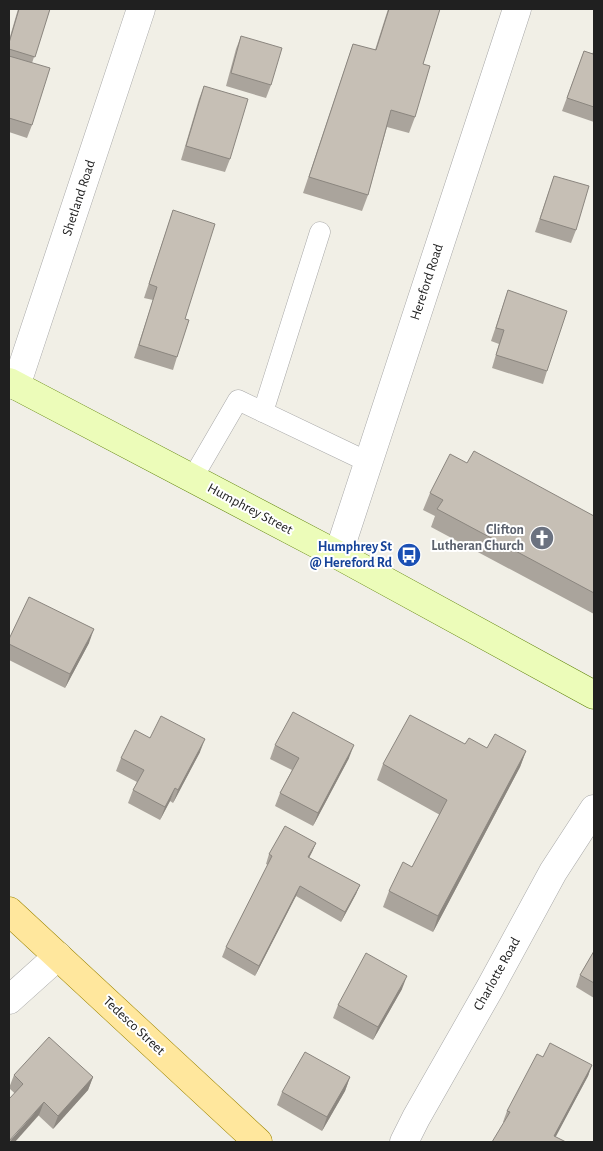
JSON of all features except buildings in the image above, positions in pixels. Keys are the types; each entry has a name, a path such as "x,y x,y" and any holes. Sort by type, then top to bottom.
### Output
{"main road":[{"name":"Humphrey Street","path":"13,384 338,555 594,695"},
{"name":"Tedesco Street","path":"9,911 258,1142"}],"street":[{"name":"Shetland Road","path":"13,384 141,9"},
{"name":"Hereford Road","path":"338,555 516,9"},
{"name":"Charlotte Road","path":"404,1142 553,872 594,809"},
{"path":"9,1000 58,956"}],"lane":[{"path":"263,412 320,232"},
{"path":"192,479 238,400 368,462"}],"place":[{"name":"Clifton Lutheran Church","path":"542,538"},
{"name":"Humphrey St @ Hereford Rd","path":"409,555"}]}
